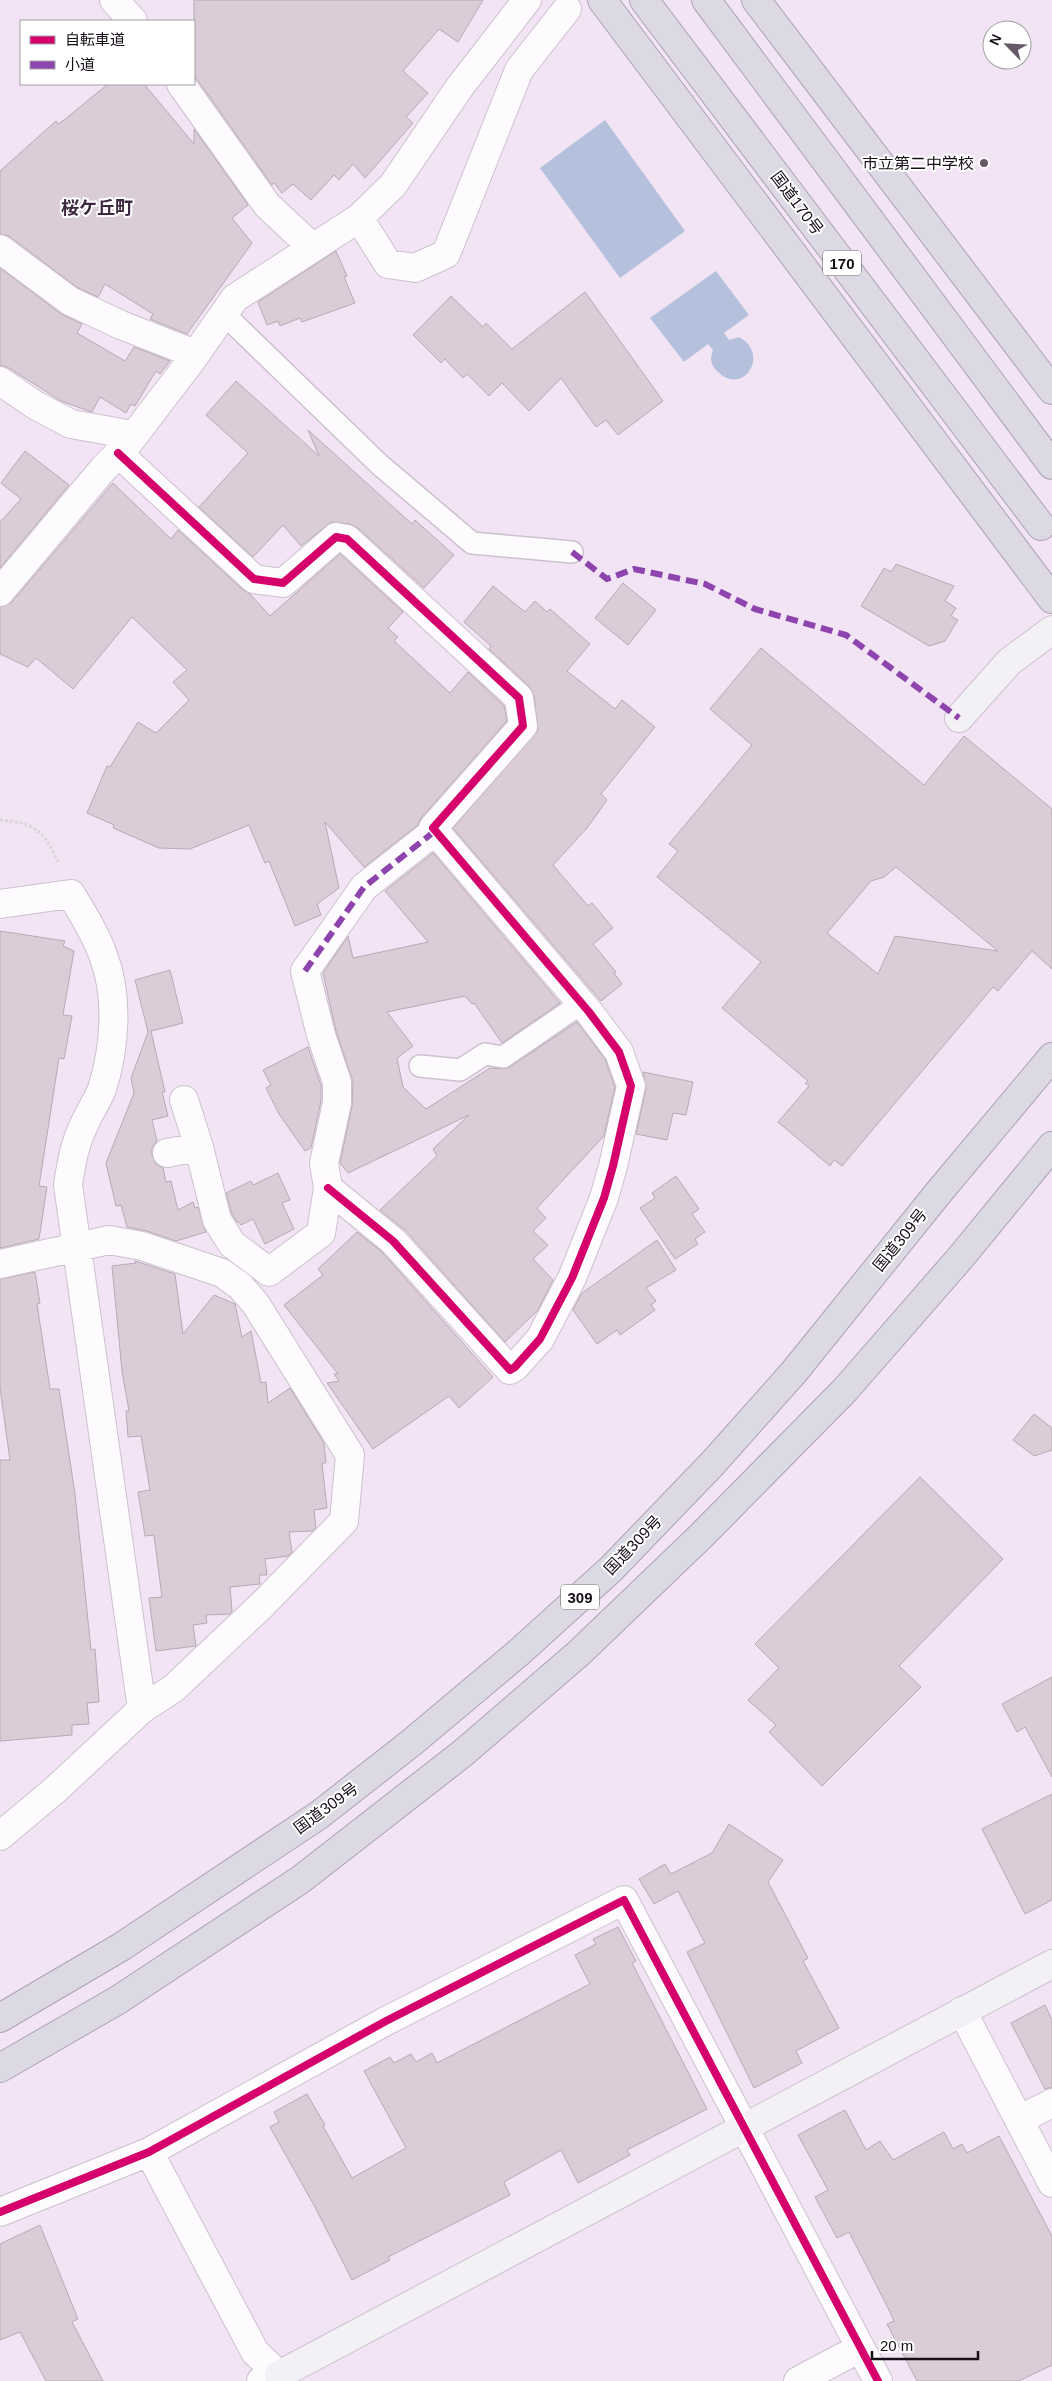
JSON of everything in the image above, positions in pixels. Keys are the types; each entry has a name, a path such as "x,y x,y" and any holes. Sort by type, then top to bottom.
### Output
{"highway":[{"path":"602,0 1052,599"},
{"name":"国道170号","path":"644,0 1041,526"},
{"path":"706,0 1052,465"},
{"path":"756,0 1052,390"},
{"name":"国道309号","path":"0,2018 121,1947 319,1815 411,1743 502,1667 604,1575 713,1463 794,1372 938,1192 1052,1057"},
{"name":"309","path":"0,2068 118,2000 300,1880 464,1753 579,1653 702,1534 845,1390 961,1257 1052,1146"}],"street":[{"path":"114,0 132,20"},
{"path":"0,592 126,444 235,298 359,218 393,185 459,88 527,0"},
{"path":"359,218 388,264 415,268 446,254 519,70 567,9"},
{"path":"182,85 267,204 313,248"},
{"path":"0,249 70,300 122,325 195,354"},
{"path":"0,381 35,405 71,424 126,444 254,579 283,583 336,537 348,540 519,698 523,726 434,828 435,831 364,886 305,971 320,1036 337,1082 337,1103 324,1163 328,1188 321,1233 269,1272 232,1244 217,1220 199,1147 184,1100"},
{"path":"959,718 1008,662 1052,630"},
{"path":"328,1188 393,1241 510,1370 515,1367 540,1339 572,1278 606,1190 631,1086 619,1052 582,1003 435,831"},
{"path":"0,904 71,894 89,923 104,956 111,990 113,1024 109,1060 101,1091 83,1127 73,1154 68,1185 142,1709"},
{"path":"167,1153 199,1147"},
{"path":"0,1264 109,1240 142,1246 222,1273 240,1286 255,1303 350,1455 344,1521 262,1605 174,1688 142,1709 55,1790 0,1836"},
{"path":"231,1280 249,1256"},
{"path":"0,2212 149,2152 386,2021 624,1900 878,2381"},
{"path":"149,2152 255,2352 274,2379 1052,1964"},
{"path":"962,2011 1052,2183"},
{"path":"1019,2120 1052,2103"},
{"path":"798,2381 860,2348"}],"lane":[{"path":"223,313 380,465 472,543 572,552"},
{"path":"420,1066 460,1070 485,1054 503,1058 582,1003"}],"path":[{"path":"0,820 22,822 46,837 65,874 71,894"}],"water":[{"path":"605,120 685,231 620,278 540,168"},
{"path":"716,271 749,315 724,333 729,340 739,337 748,344 753,353 753,362 750,370 744,377 736,379 727,378 713,366 711,356 713,350 708,344 684,362 650,318"}],"building":[{"path":"194,0 483,0 458,42 439,29 403,71 428,93 406,117 413,123 365,178 353,164 339,180 334,175 311,200 293,184 282,193 274,183 272,185 195,76"},
{"path":"107,85 145,85 194,144 194,129 248,205 232,218 252,243 187,334 150,319 153,314 105,284 98,297 78,288 9,236 0,234 0,171 56,121 58,124"},
{"path":"336,251 347,276 344,277 355,303 302,322 300,318 280,326 278,321 267,325 258,302"},
{"path":"0,268 61,314 82,324 77,333 125,361 134,347 170,361 160,374 156,371 135,406 131,404 126,413 100,397 92,412 61,401 9,368 0,365"},
{"path":"585,292 663,401 618,435 606,420 596,427 561,378 529,411 502,383 489,396 467,374 463,378 445,359 441,363 413,335 451,296 483,327 486,323 512,349"},
{"path":"236,381 319,456 308,430 412,524 415,520 454,555 424,588 358,528 350,524 331,522 301,546 283,525 253,557 199,507 248,453 206,415"},
{"path":"25,451 69,485 0,568 0,522 21,499 1,483"},
{"path":"113,483 171,539 178,530 243,590 249,593 270,616 340,554 403,612 388,628 398,637 394,641 450,693 468,672 504,706 507,721 421,818 418,825 364,867 325,822 339,888 317,904 321,915 295,926 269,861 265,863 249,825 190,849 159,848 113,828 114,825 87,813 107,766 110,767 138,722 156,733 189,700 173,682 187,670 132,617 73,689 36,658 28,667 0,654 0,607 12,602"},
{"path":"896,564 954,586 945,601 956,608 951,616 958,620 945,641 929,646 861,606 884,568 891,572"},
{"path":"623,583 656,610 628,645 595,618"},
{"path":"493,586 525,612 535,601 547,612 550,609 590,644 567,671 615,709 622,700 655,727 601,794 607,800 587,828 553,865 588,906 592,903 613,928 593,944 616,972 614,973 622,984 601,1001 453,828 538,730 534,696 530,687 489,649 491,646 464,622"},
{"path":"761,648 924,785 964,736 1052,809 1052,969 1032,951 998,991 993,987 842,1166 834,1160 830,1166 778,1122 809,1086 805,1083 808,1081 722,1008 761,962 657,877 678,851 669,844 752,745 710,709","holes":["896,867 998,951 895,936 878,974 827,933 871,881 884,877"]},
{"path":"433,853 560,1003 502,1043 474,1003 472,1004 465,996 387,1012 413,1046 397,1058 403,1087 426,1109 490,1068 501,1069 510,1067 577,1022 605,1059 615,1087 604,1136 537,1208 546,1218 533,1231 548,1245 533,1259 553,1280 538,1310 505,1342 405,1230 380,1210 437,1156 433,1149 469,1115 348,1173 340,1163 352,1106 353,1082 336,1031 323,973 348,936 353,958 428,942 385,891"},
{"path":"0,931 65,941 63,946 74,951 63,1015 72,1016 64,1059 59,1058 39,1186 47,1187 39,1239 0,1248"},
{"path":"170,970 183,1023 151,1031 165,1092 162,1092 168,1116 152,1120 157,1141 152,1147 152,1155 156,1164 163,1168 166,1182 171,1181 178,1210 193,1202 195,1208 198,1207 206,1232 176,1241 147,1231 127,1227 121,1205 116,1206 106,1163 134,1093 131,1078 148,1032 135,980"},
{"path":"308,1047 321,1085 321,1101 311,1148 305,1151 279,1114 266,1088 271,1085 263,1070"},
{"path":"643,1072 693,1082 686,1115 673,1113 667,1140 636,1134 646,1089"},
{"path":"278,1173 290,1200 282,1203 294,1229 265,1244 253,1219 241,1225 237,1222 232,1214 226,1193 251,1181 253,1185"},
{"path":"676,1176 699,1209 692,1214 705,1232 695,1239 698,1244 675,1259 640,1208 655,1198 652,1193"},
{"path":"357,1232 382,1252 493,1377 459,1408 449,1396 373,1449 327,1383 339,1381 334,1374 338,1374 284,1305 323,1275 318,1269"},
{"path":"657,1240 676,1270 646,1288 656,1301 651,1305 655,1310 620,1335 617,1330 597,1344 573,1310 582,1293"},
{"path":"135,1261 175,1274 183,1334 214,1295 235,1304 242,1337 251,1331 261,1383 266,1382 268,1403 290,1388 324,1443 326,1463 322,1463 327,1508 314,1510 316,1528 312,1531 289,1532 292,1552 288,1556 265,1559 267,1575 259,1575 260,1584 230,1587 232,1611 230,1614 206,1615 207,1623 193,1625 196,1646 156,1651 149,1598 162,1597 154,1535 145,1536 138,1492 150,1490 141,1436 128,1437 126,1411 129,1411 122,1371 112,1266 136,1263"},
{"path":"35,1272 40,1303 37,1304 50,1389 59,1389 75,1494 91,1650 95,1649 99,1702 87,1703 89,1724 72,1725 72,1735 0,1741 0,1460 10,1460 0,1388 0,1279"},
{"path":"1034,1414 1052,1428 1052,1450 1034,1456 1013,1440"},
{"path":"920,1477 1003,1559 899,1666 921,1687 822,1786 769,1732 776,1725 748,1700 779,1668 755,1644"},
{"path":"1052,1677 1052,1777 1025,1727 1017,1732 1002,1704"},
{"path":"1052,1794 1052,1900 1025,1914 982,1829"},
{"path":"729,1824 783,1860 768,1882 808,1958 803,1961 839,2028 796,2051 802,2063 754,2088 687,1952 705,1943 678,1891 654,1904 639,1879 665,1864 671,1874 712,1853"},
{"path":"618,1927 636,1961 632,1963 707,2109 627,2150 630,2155 578,2183 561,2150 504,2182 510,2195 388,2257 390,2260 352,2280 315,2207 270,2127 279,2122 274,2112 307,2094 352,2178 406,2148 364,2071 390,2057 394,2063 411,2054 416,2062 432,2053 437,2063 590,1984 575,1955 596,1944 593,1939"},
{"path":"1045,2005 1052,2020 1052,2087 1045,2089 1011,2023"},
{"path":"845,2110 866,2150 880,2141 893,2160 944,2132 953,2149 962,2144 967,2153 999,2136 1052,2236 1052,2365 1019,2381 917,2381 887,2324 894,2321 849,2232 837,2238 815,2197 828,2190 798,2135"},
{"path":"40,2225 78,2319 72,2322 103,2381 46,2381 20,2332 0,2340 0,2244"}],"marked path":[{"path":"572,552 607,579 634,569 705,584 755,609 846,635 959,718"},
{"path":"305,971 364,887 435,831"}],"cycle path":[{"path":"118,453 254,579 283,583 336,537 347,539 519,698 523,726 433,828 589,1012 619,1052 631,1086 604,1198 572,1278 540,1339 515,1367 510,1370 393,1241 328,1188"},
{"path":"0,2212 149,2152 386,2021 624,1900 878,2381"}],"place":[{"name":"市立第二中学校","path":"984,163"}],"district":[{"name":"桜ケ丘町","path":"97,208"}]}
